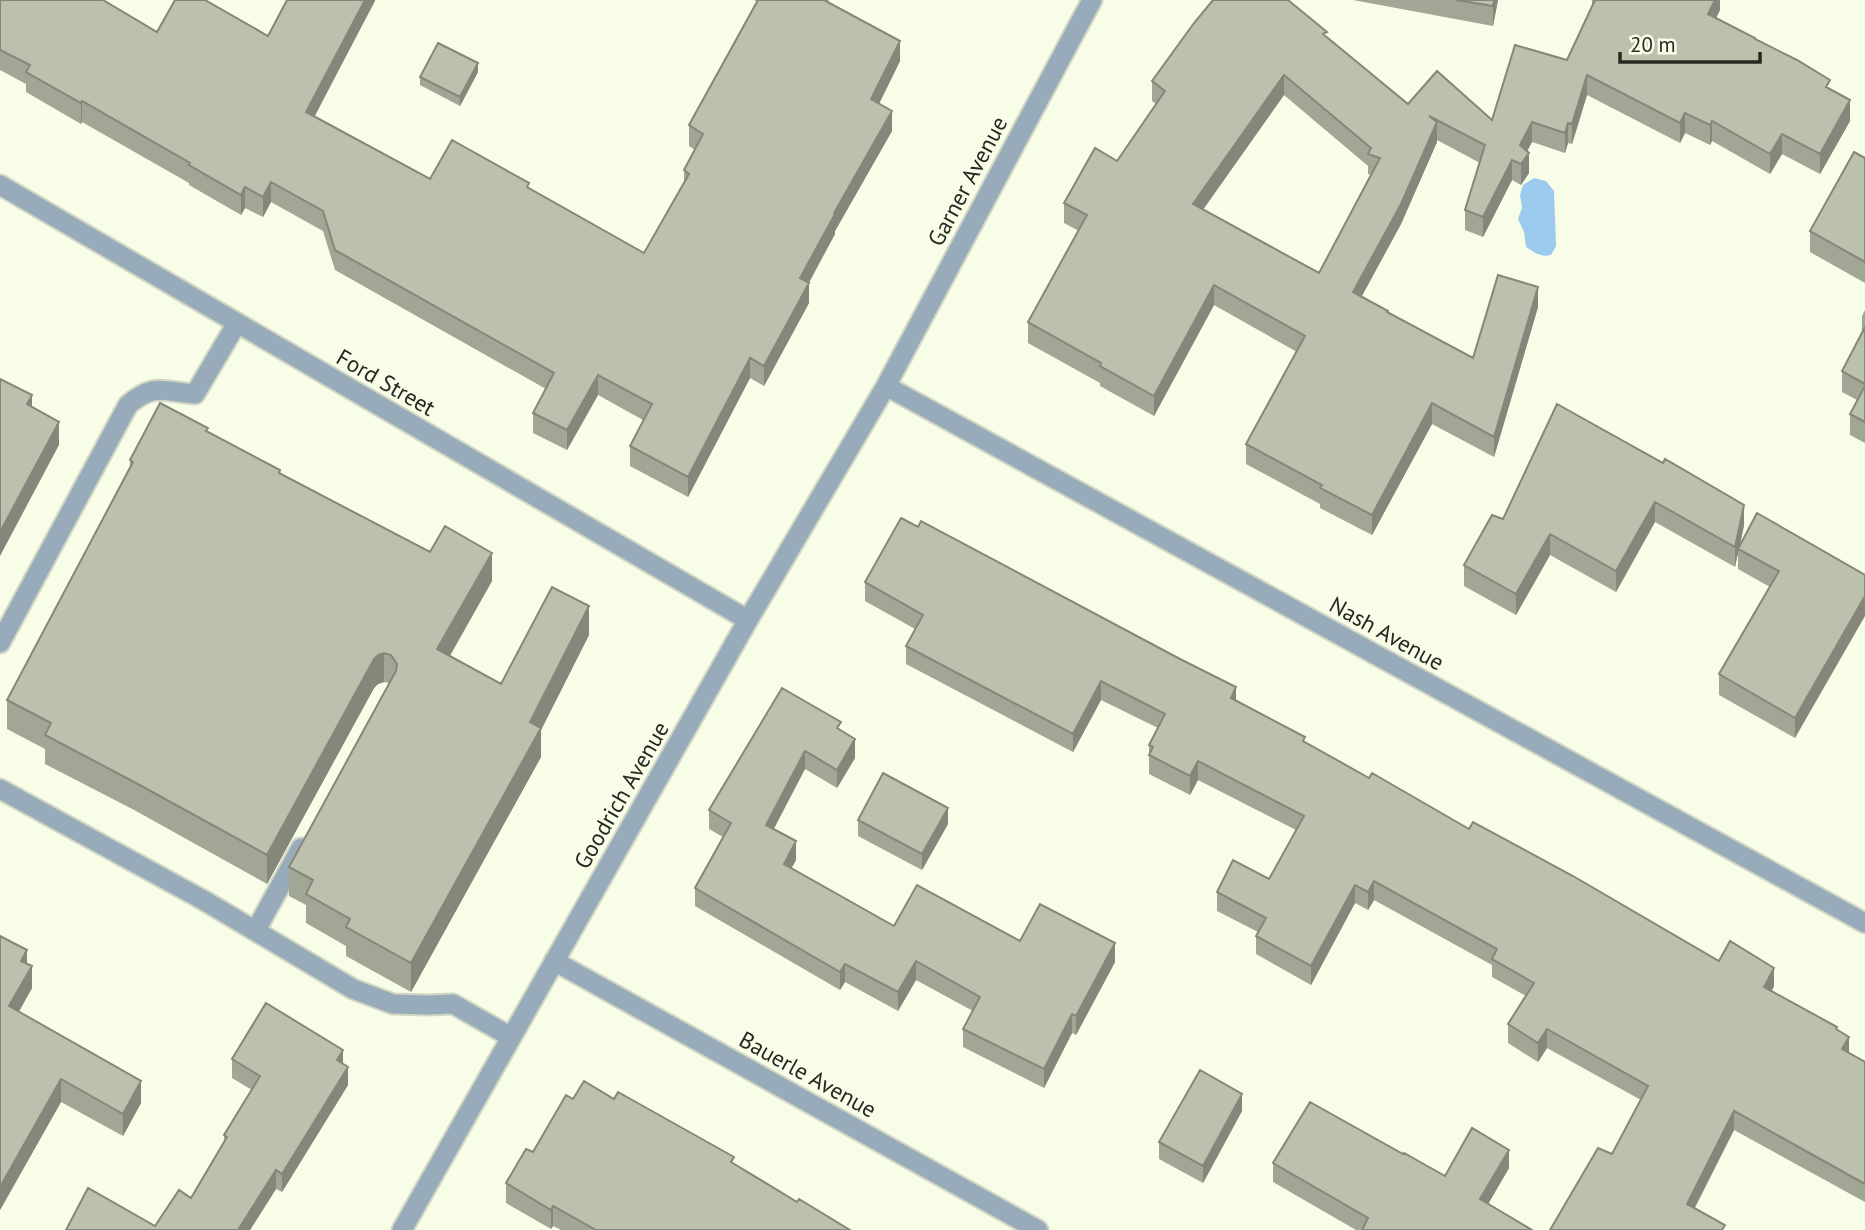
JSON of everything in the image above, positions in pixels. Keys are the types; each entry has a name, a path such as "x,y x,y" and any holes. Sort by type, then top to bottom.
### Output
{"street":[{"name":"Garner Avenue","path":"886,386 1092,0"},
{"name":"Ford Street","path":"0,185 748,620"},
{"path":"0,643 128,405 141,394 159,389 195,394 237,323"},
{"name":"Goodrich Avenue","path":"402,1230 748,620 886,386"},
{"name":"Nash Avenue","path":"886,386 1865,923"},
{"path":"0,789 256,929 353,989 393,1004 453,1004 511,1037"},
{"path":"256,929 307,835"},
{"name":"Bauerle Avenue","path":"554,961 1038,1230"}],"water":[{"path":"1534,178 1546,181 1554,191 1556,246 1548,256 1526,247 1524,232 1518,219 1522,208 1520,195 1523,185"}],"building":[{"path":"0,0 103,0 157,32 175,0 205,0 268,36 287,0 365,0 306,112 430,179 452,140 529,183 527,187 644,253 689,174 684,170 703,134 689,125 758,0 824,0 900,41 871,99 892,111 800,278 809,283 764,366 750,358 688,477 630,446 652,404 598,375 567,430 533,413 554,373 335,250 323,211 271,182 263,197 245,187 241,195 82,101 81,103 26,72 30,65 0,50"},
{"path":"1213,0 1288,0 1327,32 1323,34 1408,104 1437,71 1492,120 1515,45 1567,60 1595,0 1715,0 1708,14 1797,60 1830,80 1826,87 1850,100 1820,154 1782,134 1770,154 1712,121 1710,125 1685,113 1680,123 1587,75 1572,124 1568,123 1565,133 1532,122 1520,145 1529,153 1521,164 1512,160 1483,217 1465,210 1485,145 1429,116 1437,122 1401,204 1353,292 1473,358 1498,275 1538,287 1494,437 1432,403 1372,515 1246,444 1305,336 1214,285 1154,396 1028,322 1087,215 1064,203 1095,148 1117,161 1165,91 1152,81","holes":["1284,75 1371,148 1368,154 1380,158 1319,273 1193,204"]},
{"path":"1456,0 1494,0 1493,6"},
{"path":"438,43 478,63 460,97 420,77"},
{"path":"1854,152 1865,158 1865,262 1810,231"},
{"path":"1865,327 1865,384 1842,371"},
{"path":"0,379 32,395 27,404 59,422 0,532"},
{"path":"1865,386 1865,422 1850,414"},
{"path":"160,403 280,470 279,473 430,552 445,526 492,553 437,649 501,684 552,587 589,606 530,722 541,728 411,963 346,927 350,919 306,894 313,880 289,867 396,671 397,664 391,655 384,653 374,659 267,855 45,735 51,723 7,700 133,462 130,460"},
{"path":"1557,404 1663,463 1665,459 1744,505 1735,547 1655,502 1616,571 1550,534 1516,594 1464,565 1492,515 1503,519"},
{"path":"1757,513 1865,575 1865,596 1795,718 1719,674 1779,571 1738,549"},
{"path":"901,518 918,527 921,521 1236,687 1231,698 1305,737 1303,741 1369,778 1372,773 1469,829 1473,822 1573,876 1719,961 1730,941 1774,968 1764,987 1837,1027 1836,1029 1849,1037 1842,1049 1865,1062 1865,1184 1734,1111 1687,1204 1725,1225 1722,1230 1550,1230 1598,1148 1612,1154 1648,1086 1547,1029 1538,1043 1508,1024 1534,983 1492,959 1497,949 1374,881 1368,892 1355,885 1311,966 1256,936 1266,918 1217,892 1233,860 1269,879 1304,816 1198,761 1190,776 1149,755 1153,747 1149,745 1165,714 1101,681 1073,734 906,646 923,615 865,582"},
{"path":"782,688 841,722 837,728 855,739 837,770 805,751 766,825 796,841 784,864 894,926 917,885 1020,941 1040,904 1115,943 1076,1016 1072,1014 1044,1069 963,1029 980,997 916,961 898,992 845,964 840,972 695,888 731,823 709,810"},
{"path":"883,773 948,808 922,854 858,820"},
{"path":"0,936 27,950 21,961 32,966 9,1006 141,1081 123,1114 61,1079 0,1187"},
{"path":"266,1003 343,1050 337,1060 348,1067 282,1174 276,1170 238,1230 66,1230 88,1188 155,1226 179,1190 191,1198 227,1137 224,1135 260,1076 232,1059"},
{"path":"1200,1070 1242,1094 1203,1166 1159,1142"},
{"path":"584,1081 614,1099 618,1092 734,1157 731,1162 850,1230 596,1230 553,1206 551,1210 506,1183 526,1149 533,1152 566,1095 573,1099"},
{"path":"1310,1102 1445,1176 1472,1128 1509,1150 1480,1199 1532,1230 1362,1230 1368,1218 1273,1163"}]}
